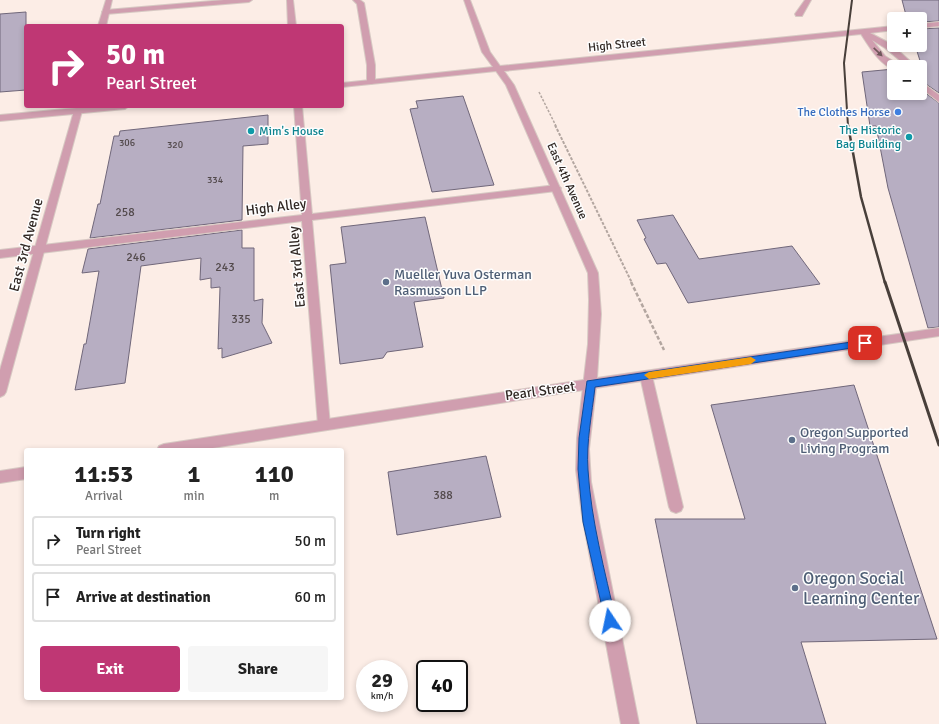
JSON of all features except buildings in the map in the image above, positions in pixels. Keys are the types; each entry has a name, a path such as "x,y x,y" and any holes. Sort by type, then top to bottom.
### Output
{"street":[{"path":"103,24 109,0"},
{"path":"106,12 248,0"},
{"path":"290,0 292,24"},
{"path":"356,0 360,3 371,65 371,82"},
{"name":"East 4th Avenue","path":"466,0 486,52 510,85 593,273 595,289 590,384 584,438 583,469 589,522 598,557 630,724"},
{"path":"799,14 808,0"},
{"path":"927,25 939,24"},
{"name":"High Street","path":"344,85 887,29"},
{"path":"864,32 874,50 887,60"},
{"path":"864,32 893,50 905,60"},
{"path":"927,89 939,99"},
{"path":"0,118 79,108"},
{"name":"East 3rd Avenue","path":"0,392 79,108"},
{"name":"East 3rd Alley","path":"298,108 324,425"},
{"name":"High Alley","path":"0,254 556,188"},
{"name":"Pearl Street","path":"177,448 939,332"},
{"path":"646,376 676,507"},
{"path":"0,477 24,473"}],"path":[{"path":"536,86 675,371"}],"railway":[{"path":"848,126 844,63 852,0"},
{"path":"848,125 861,197 885,283"},
{"path":"885,282 939,445"}],"slow traffic":[{"path":"649,375 751,360"}],"place":[{"name":"The Clothes Horse","path":"898,112"},
{"name":"Mim's House","path":"251,131"},
{"name":"The Historic Bag Building","path":"909,137"},
{"name":"Mueller Yuva Osterman Rasmusson LLP","path":"386,282"},
{"name":"Oregon Supported Living Program","path":"792,440"},
{"name":"Oregon Social Learning Center","path":"795,588"}],"route":[{"path":"610,621 598,557 589,522 583,469 585,421 590,384 865,343"}]}
